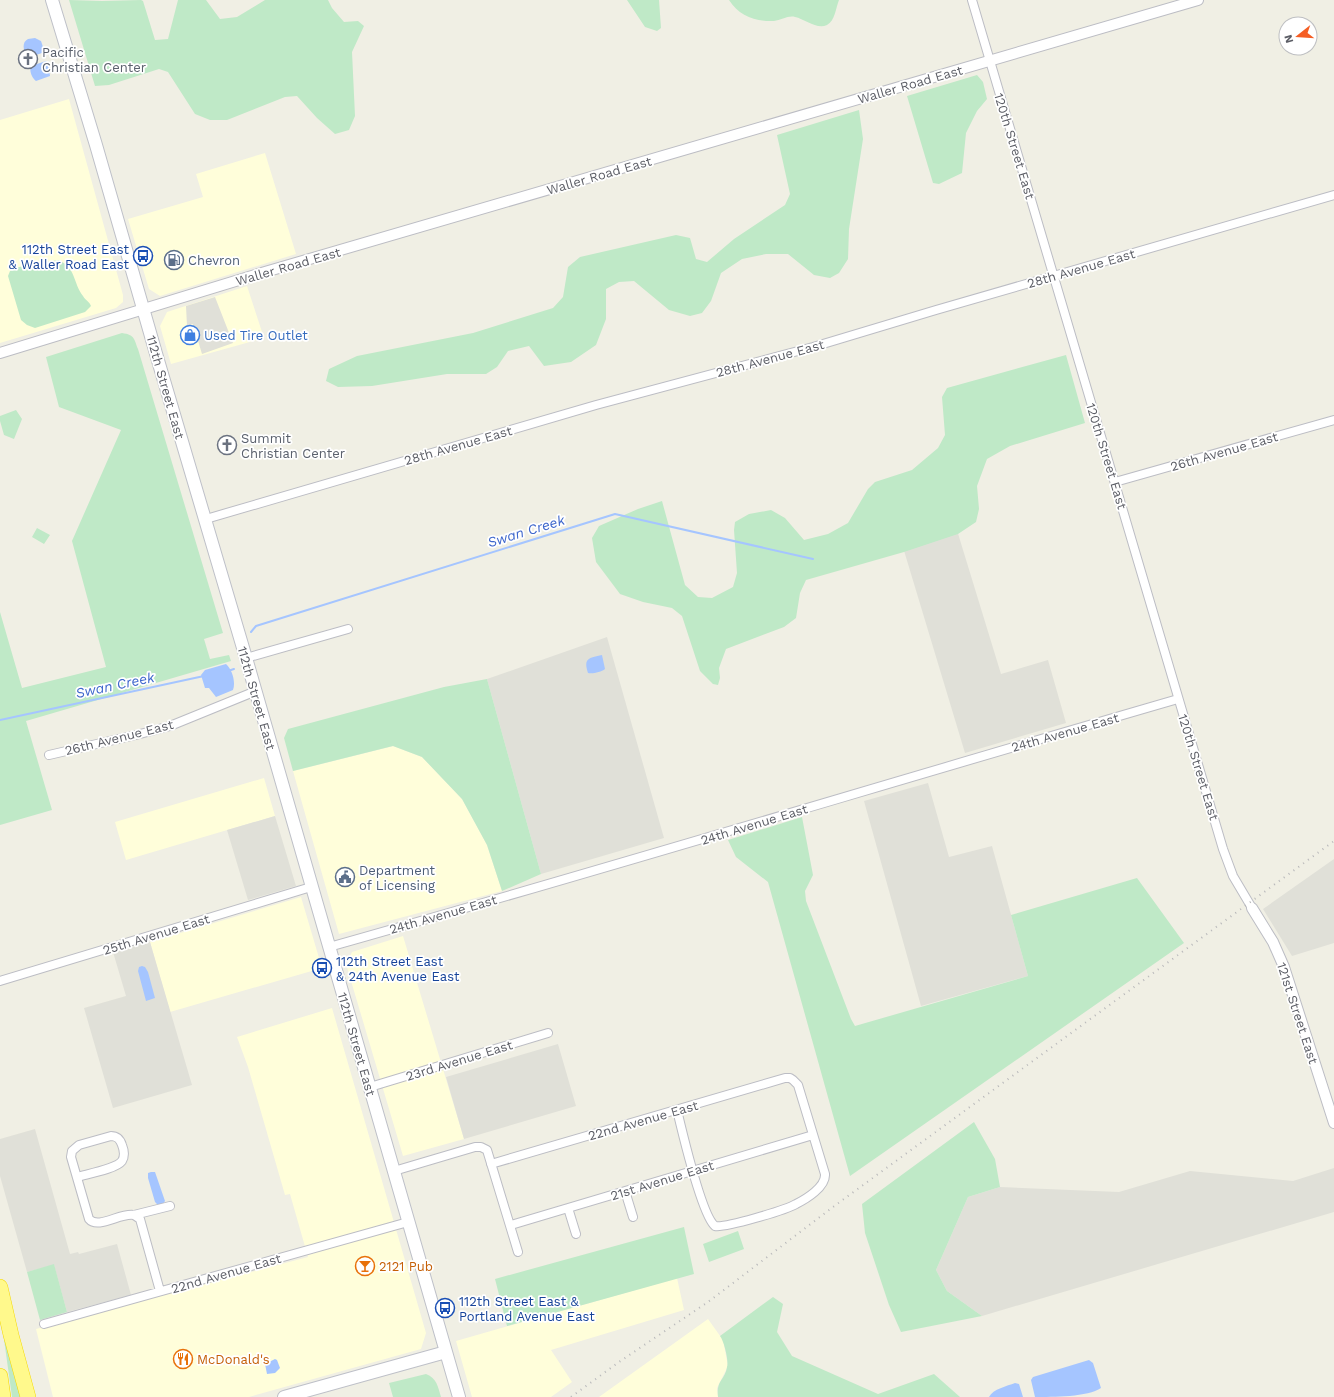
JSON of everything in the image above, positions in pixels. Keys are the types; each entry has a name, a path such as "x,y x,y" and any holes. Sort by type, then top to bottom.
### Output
{"highway":[{"path":"0,1287 28,1397"},
{"path":"0,1376 3,1397"}],"main road":[{"name":"112th Street East","path":"52,0 98,152 156,358 206,519 459,1397"},
{"path":"284,1397 446,1352"}],"street":[{"name":"120th Street East","path":"972,0 1223,849 1233,876 1252,908"},
{"name":"Waller Road East","path":"0,353 143,308 1198,0"},
{"name":"28th Avenue East","path":"206,519 596,405 813,347 930,311 1334,195"},
{"name":"26th Avenue East","path":"1115,482 1334,420"},
{"path":"246,658 348,629"},
{"name":"26th Avenue East","path":"49,755 170,726 256,691"},
{"name":"24th Avenue East","path":"329,946 706,839 1025,743 1178,699"},
{"name":"25th Avenue East","path":"0,981 311,887"},
{"name":"121st Street East","path":"1252,908 1273,942 1284,968 1334,1123"},
{"name":"23rd Avenue East","path":"370,1087 548,1033"},
{"name":"22nd Avenue East","path":"491,1164 785,1078 790,1078 798,1085 813,1135"},
{"path":"677,1110 693,1171 707,1215 710,1222 715,1226 723,1226 796,1205 815,1191 821,1185 825,1177 813,1135"},
{"name":"21st Avenue East","path":"511,1225 813,1135"},
{"path":"77,1177 121,1162 123,1158 123,1146 118,1138 111,1136 79,1146 74,1149 71,1154 71,1157 89,1219 94,1223 97,1223 170,1206"},
{"path":"394,1171 475,1147 485,1149 488,1152 518,1252"},
{"path":"625,1191 633,1217"},
{"path":"568,1208 576,1234"},
{"path":"134,1215 140,1219 160,1291"},
{"name":"22nd Avenue East","path":"44,1324 408,1222"}],"shaded area":[{"path":"69,0 141,0 143,1 155,40 168,39 178,0 206,0 220,19 237,17 265,0 328,0 332,8 344,22 358,21 364,26 352,52 355,116 349,130 335,134 317,118 297,96 285,97 227,120 210,120 195,114 168,72 159,69 109,85 95,86"},
{"path":"627,0 659,0 661,28 657,31 645,27"},
{"path":"729,0 839,0 835,14 830,23 819,26 793,17 774,21 754,19 743,14 733,6"},
{"path":"977,75 983,82 987,99 977,111 966,133 962,173 939,184 933,183 907,96"},
{"path":"69,99 123,295 123,302 116,308 0,343 0,120"},
{"path":"859,110 863,139 849,229 848,259 839,273 830,278 814,275 788,254 766,254 742,259 721,273 711,301 702,313 690,316 669,310 634,281 619,282 606,289 606,319 596,345 571,362 544,366 529,346 508,351 497,367 486,374 447,374 372,386 338,387 326,381 329,369 357,356 473,333 553,308 563,297 568,267 580,257 676,235 690,238 696,259 707,262 734,239 785,205 790,194 777,135"},
{"path":"265,153 296,254 160,296 149,289 128,219 203,197 196,174"},
{"path":"58,260 64,263 71,271 84,298 91,306 85,312 35,328 27,325 21,320 8,276 10,271 19,267"},
{"path":"247,286 264,338 171,364 160,326 167,312"},
{"path":"215,297 233,343 202,354 193,324 187,326 186,306"},
{"path":"122,333 132,336 135,340 223,633 204,639 210,659 229,655 231,661 26,721 52,810 0,825 0,612 22,688 106,667 72,541 121,430 59,407 46,357"},
{"path":"1066,355 1085,423 1010,446 987,459 977,486 979,509 976,522 958,534 904,552 806,580 800,593 796,618 784,627 726,649 719,668 720,678 718,685 713,684 700,671 682,616 672,608 643,602 620,594 596,562 592,538 599,526 638,509 662,501 685,585 698,597 712,598 733,587 737,573 734,530 735,522 749,514 771,510 785,518 804,540 828,534 848,523 868,489 875,482 912,470 938,448 945,435 942,397 947,388"},
{"path":"16,410 22,419 14,439 4,435 0,416"},
{"path":"956,527 1001,674 1048,660 1066,723 965,753 902,544"},
{"path":"37,528 50,535 44,544 32,537"},
{"path":"607,637 664,838 541,874 487,679"},
{"path":"487,679 541,874 502,891 487,845 462,799 422,757 393,746 293,771 284,738 288,729 444,687"},
{"path":"393,746 422,757 462,799 487,845 502,891 339,934 293,771"},
{"path":"264,778 275,816 126,860 115,822"},
{"path":"928,783 949,857 992,846 1028,976 921,1006 864,801"},
{"path":"275,816 296,886 248,900 227,830"},
{"path":"802,817 813,875 805,891 806,901 855,1026 1028,976 1011,915 1137,878 1184,943 850,1176 768,882 736,857 728,840"},
{"path":"1334,859 1334,943 1292,956 1263,909"},
{"path":"301,897 322,968 170,1012 150,942"},
{"path":"403,936 464,1139 403,1156 346,964 352,952"},
{"path":"150,942 192,1085 113,1108 84,1008 126,996 113,952"},
{"path":"332,1008 426,1333 421,1349 249,1397 53,1397 36,1329 308,1257 290,1194 285,1195 248,1067 237,1037"},
{"path":"558,1044 576,1106 464,1139 446,1077"},
{"path":"974,1122 995,1159 1000,1187 968,1197 936,1270 947,1291 982,1316 901,1332 889,1305 865,1233 862,1204"},
{"path":"35,1129 70,1254 78,1252 79,1254 117,1244 131,1295 67,1312 54,1265 27,1272 0,1176 0,1139"},
{"path":"1334,1168 1334,1212 982,1316 947,1291 936,1270 968,1197 1000,1187 1119,1192 1190,1171 1293,1181"},
{"path":"684,1227 694,1274 507,1326 495,1279"},
{"path":"738,1231 744,1249 709,1262 703,1244"},
{"path":"54,1264 67,1312 40,1320 27,1272"},
{"path":"677,1278 684,1310 551,1350 572,1382 551,1397 472,1397 456,1341"},
{"path":"773,1297 783,1304 777,1332 792,1356 878,1394 934,1374 960,1397 718,1397 719,1383 726,1371 727,1364 726,1351 720,1336"},
{"path":"708,1319 723,1340 728,1366 717,1388 718,1397 599,1397"},
{"path":"2,1325 22,1397 12,1397"},
{"path":"426,1374 435,1380 441,1397 393,1397 389,1383"}],"water":[{"path":"35,38 41,41 43,47 42,53 30,57 26,55 24,46 26,40"},
{"path":"46,61 48,63 50,76 36,81 31,74 31,66"},
{"path":"602,655 605,669 588,673 586,664 588,660"},
{"path":"226,664 233,676 234,687 233,690 216,697 209,688 205,688 201,675 205,670"},
{"path":"139,967 145,967 148,972 155,998 146,1001 138,971"},
{"path":"155,1172 165,1201 163,1204 158,1205 155,1202 148,1178 148,1173"},
{"path":"275,1359 277,1360 280,1368 275,1373 267,1374 265,1364"},
{"path":"1089,1360 1093,1363 1101,1388 1079,1395 1035,1397 1031,1380 1033,1377"},
{"path":"1015,1383 1019,1384 1023,1397 989,1397 997,1390"}],"waterway":[{"name":"Swan Creek","path":"251,632 256,626 615,514 813,559"},
{"name":"Swan Creek","path":"228,671 234,669"},
{"name":"Swan Creek","path":"0,720 204,676"}],"railway":[{"path":"571,1397 619,1362 708,1302 833,1207 1334,841"}],"place":[{"name":"Pacific Christian Center","path":"28,59"},
{"name":"112th Street East & Waller Road East","path":"143,256"},
{"name":"Chevron","path":"174,260"},
{"name":"Used Tire Outlet","path":"190,335"},
{"name":"Summit Christian Center","path":"227,445"},
{"name":"Department of Licensing","path":"345,877"},
{"name":"112th Street East & 24th Avenue East","path":"322,968"},
{"name":"2121 Pub","path":"365,1266"},
{"name":"112th Street East & Portland Avenue East","path":"445,1308"},
{"name":"McDonald's","path":"183,1359"}]}
